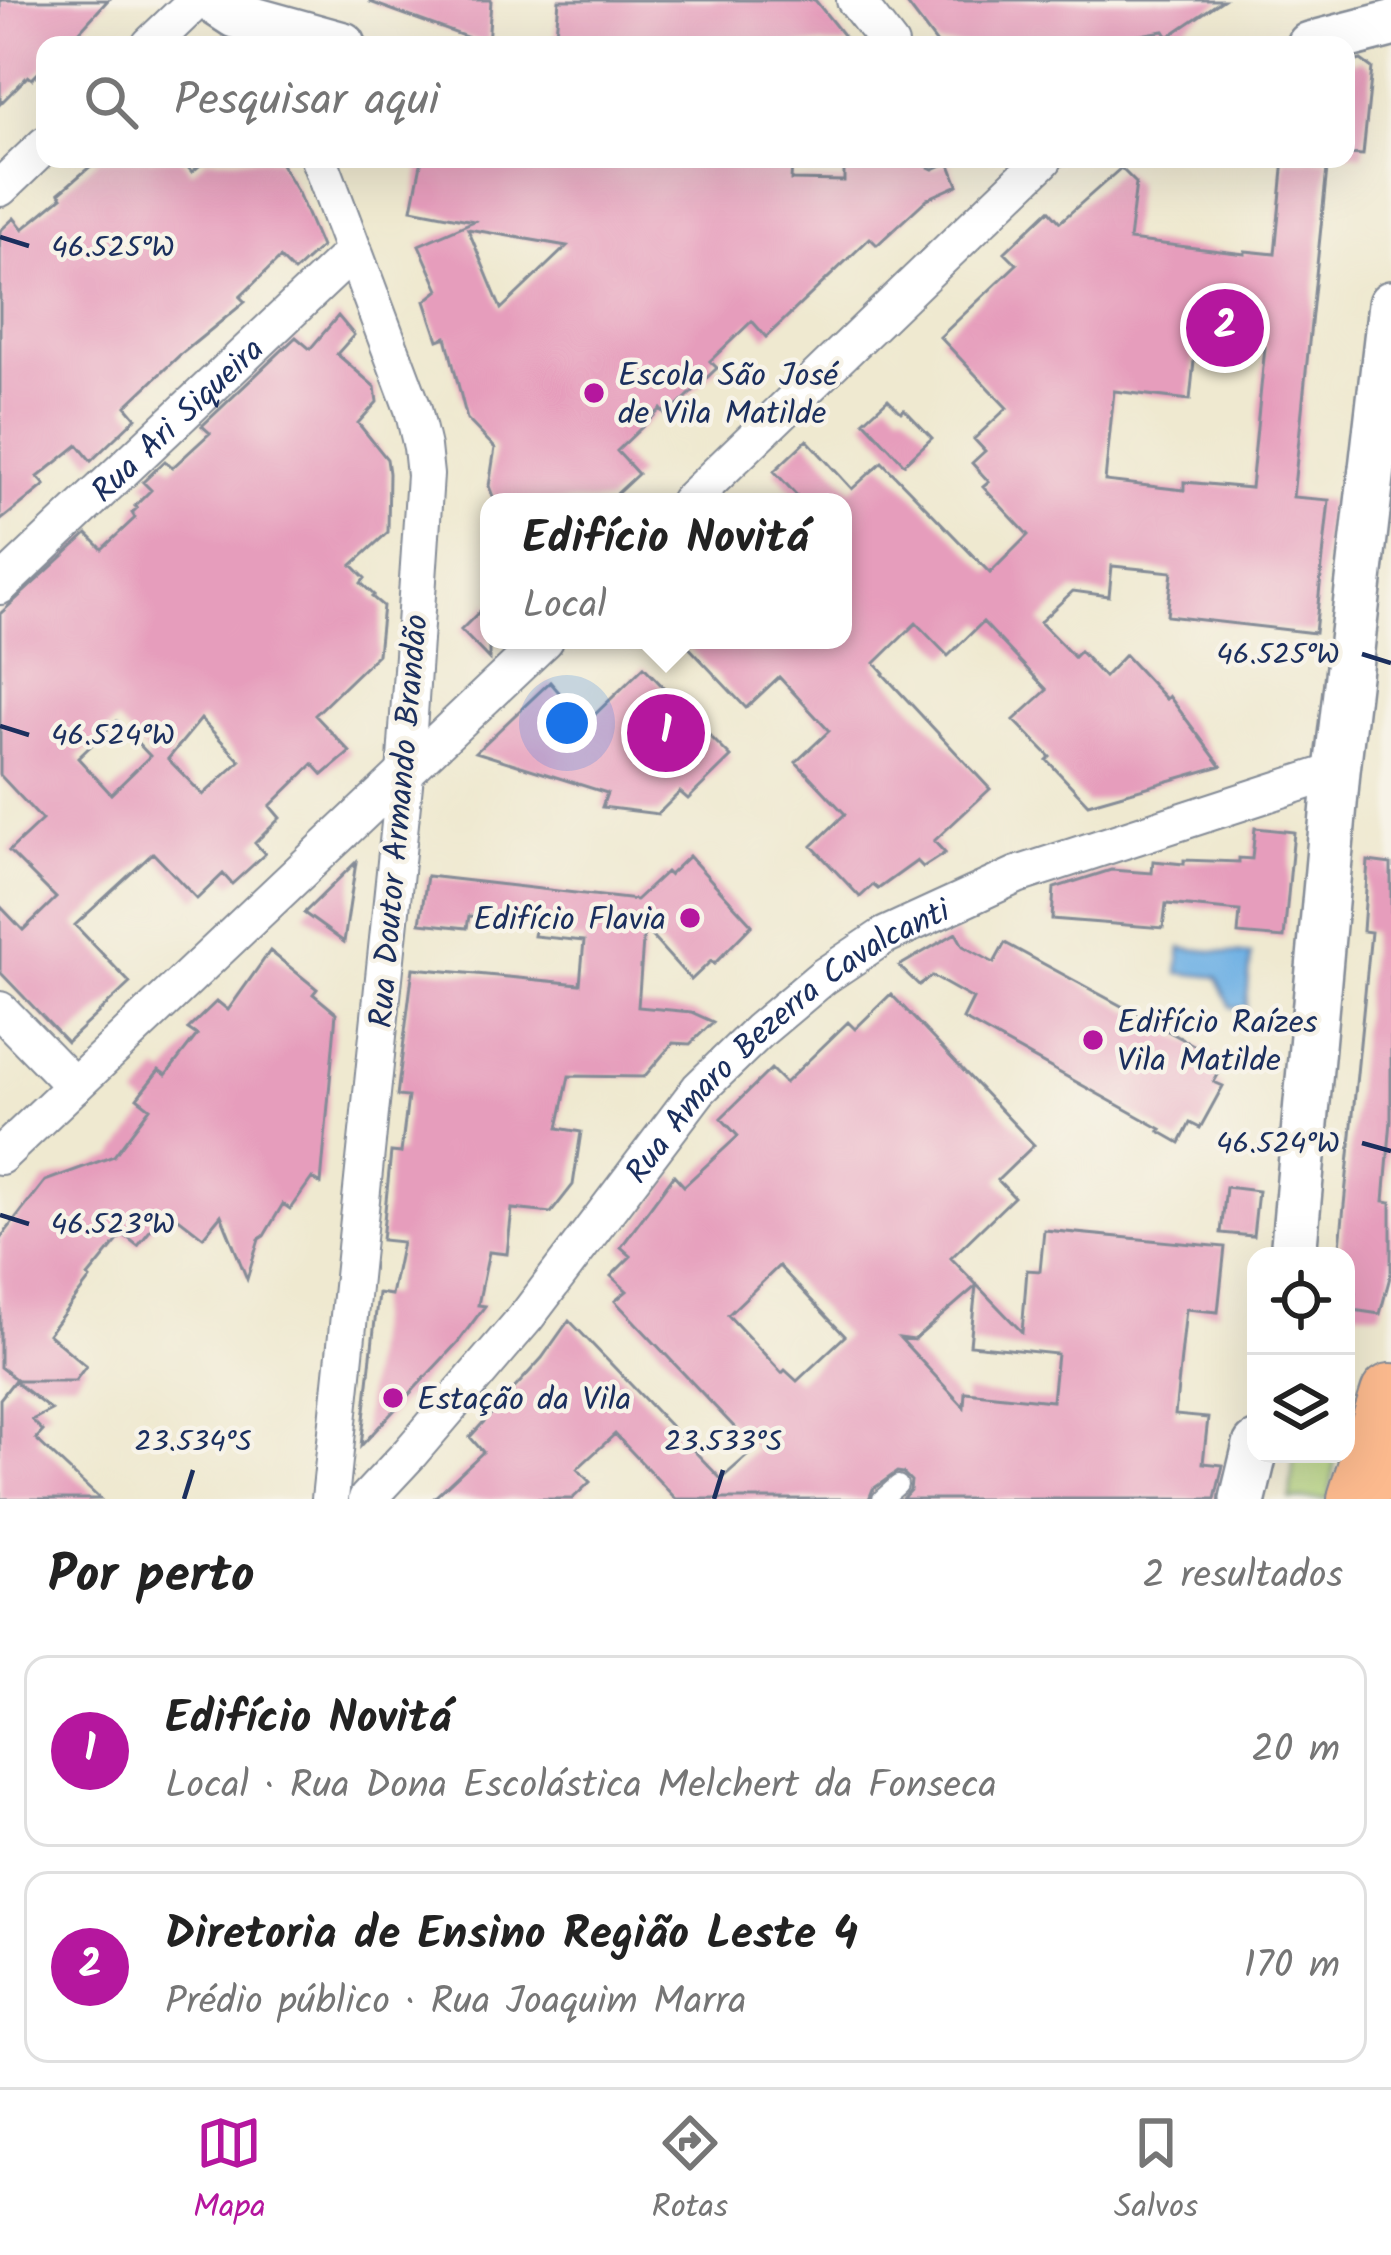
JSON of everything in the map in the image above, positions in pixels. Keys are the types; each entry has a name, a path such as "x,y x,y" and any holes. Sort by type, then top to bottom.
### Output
{"highway":[{"path":"1355,1397 1381,1387 1391,1377"},
{"path":"1358,1499 1391,1394"}],"street":[{"path":"855,0 883,36"},
{"path":"172,36 225,15 308,36"},
{"path":"1345,36 1391,24"},
{"path":"0,188 36,154"},
{"name":"Rua Doutor Armando Brandão","path":"323,168 413,409 422,447 423,498 405,775 330,1499"},
{"path":"697,493 1035,168"},
{"name":"Rua Ari Siqueira","path":"0,586 354,251"},
{"path":"1294,1247 1337,771 1391,304"},
{"path":"0,1156 536,649"},
{"name":"Rua Amaro Bezerra Cavalcanti","path":"367,1499 526,1316 699,1089 823,977 884,936 1017,875 1337,771"},
{"path":"0,1010 74,1086"},
{"path":"1243,1499 1252,1463"},
{"path":"1275,1499 1279,1463"}],"lane":[{"path":"882,1499 898,1485"}],"green space":[{"path":"1293,1463 1335,1463 1329,1499 1290,1499"}],"water":[{"path":"1181,948 1251,955 1246,1008 1231,1007 1217,977 1178,973"}],"building":[{"path":"0,0 108,0 75,36 36,36 36,75 28,76 0,104"},
{"path":"491,0 489,36 463,36 370,2"},
{"path":"559,0 815,0 844,36 556,36"},
{"path":"904,0 1223,0 1169,36 1164,31 1135,36 931,36"},
{"path":"1361,60 1372,68 1363,155 1355,155 1355,62"},
{"path":"88,168 189,168 192,172 197,168 283,168 321,247 294,272 280,258 240,297 245,302 126,406 136,418 91,461 78,445 38,477 45,485 0,521 0,231 14,218 23,229 62,197 59,193"},
{"name":"Escola São José de Vila Matilde","path":"420,168 792,168 791,180 844,181 844,168 951,168 958,185 927,199 877,245 870,238 766,337 752,321 710,361 717,368 667,416 661,409 617,451 638,474 618,493 492,493 495,448 467,419 446,337 438,340 425,301 439,290 419,245 474,221 412,209","holes":["468,229 567,246 501,309"]},
{"path":"1121,168 1136,183 1129,240 1275,254 1283,168 1327,168 1293,497 1329,500 1315,633 1167,616 1172,572 1112,566 1109,596 1073,591 1040,622 1074,657 1080,651 1104,677 1125,655 1166,699 1169,696 1221,766 1088,804 1014,720 1047,690 983,622 948,656 916,623 875,663 990,789 934,841 945,853 923,867 917,861 860,897 812,846 845,814 796,762 829,731 779,677 746,708 690,649 852,649 852,493 795,493 774,471 807,440 852,489 882,462 990,573 1028,535 983,487 989,482 972,463 985,451 974,439 1007,408 940,337 1017,264 1005,252 1049,210 1060,222","holes":["1196,341 1265,347 1251,488 1184,482 1184,490 1105,481 1114,391 1190,400"]},
{"path":"338,316 354,335 337,354 375,387 377,402 358,423 387,459 389,473 388,532 352,565 365,578 361,583 383,606 378,654 315,715 350,752 323,775 313,764 270,806 280,818 255,843 265,854 232,884 223,874 197,899 153,853 75,925 130,983 67,1042 0,972 0,906 23,930 56,898 9,851 42,820 0,775 0,614 87,534 102,549 135,518 135,506 151,490 143,482 165,461 172,468 210,433 202,426 296,337 310,349","holes":["201,719 240,761 203,795 168,759","117,721 150,756 111,794 78,758"]},
{"path":"888,399 932,438 904,464 864,421"},
{"path":"480,611 480,649 489,649 489,659 461,630"},
{"path":"644,667 666,690 660,695 704,740 709,735 731,757 688,799 680,792 658,814 602,807 607,793 476,752 550,682 586,723"},
{"path":"1255,828 1294,832 1284,938 1238,934 1240,911 1166,904 1163,928 1052,919 1054,888 1111,870 1152,873 1153,861 1184,864 1184,860 1252,859"},
{"path":"689,856 752,925 691,980 644,928 638,1007 691,1012 713,1022 690,1044 673,1043 644,1077 569,1076 558,1128 581,1132 573,1185 551,1213 512,1209 507,1254 489,1252 478,1305 485,1306 458,1342 361,1446 378,1293 391,1295 402,1242 382,1240 391,1152 401,1153 408,1097 397,1096 413,968 580,984 584,941 534,936 536,924 469,916 467,928 420,923 427,876 636,900"},
{"path":"1368,861 1391,864 1391,1121 1384,1201 1391,1202 1391,1273 1380,1314 1355,1310 1355,1247 1340,1247 1371,932 1363,931"},
{"path":"356,862 344,942 304,913"},
{"name":"Edifício Raízes Vila Matilde","path":"956,933 963,946 994,963 1005,943 1225,1062 1214,1082 1223,1086 1200,1128 1190,1123 1180,1143 963,1019 973,999 932,976 919,985 899,966"},
{"path":"270,951 317,989 313,994 336,1013 321,1184 312,1178 290,1209 283,1204 259,1239 247,1279 221,1215 203,1237 167,1209 138,1246 123,1234 48,1334 86,1366 75,1381 18,1381 0,1367 0,1239 45,1181 114,1156 150,1108 137,1098 159,1070 166,1075 197,1035 188,1029 217,1001 228,1010"},
{"path":"891,994 1034,1145 998,1180 1014,1197 951,1258 1022,1332 1027,1270 1040,1271 1044,1230 1225,1247 1218,1312 1186,1309 1175,1415 1208,1418 1203,1463 1223,1465 1215,1499 902,1499 911,1481 897,1472 873,1489 869,1499 676,1499 615,1434 577,1469 590,1482 572,1499 433,1499 483,1452 470,1437 542,1358 569,1320 721,1479 755,1449 615,1301 627,1291 611,1276 631,1256 621,1247 674,1175 684,1186 738,1136 721,1118 771,1069 785,1083 848,1022 855,1029","holes":["779,1266 845,1336 797,1381 785,1370 782,1373 728,1315","976,1286 970,1345 1057,1354 1052,1401 965,1392 964,1407 900,1338 914,1340"]},
{"path":"1226,1187 1258,1191 1253,1236 1221,1233"},
{"path":"14,1381 51,1410 32,1420 43,1431 36,1439 100,1499 0,1499 0,1399"}],"place":[{"name":"Diretoria de Ensino Região Leste 4","path":"1225,328"},
{"name":"Escola São José de Vila Matilde","path":"594,393"},
{"name":"Edifício Novitá","path":"666,733"},
{"name":"Edifício Flavia","path":"690,918"},
{"name":"Edifício Raízes Vila Matilde","path":"1093,1040"},
{"name":"Estação da Vila","path":"393,1398"}]}
